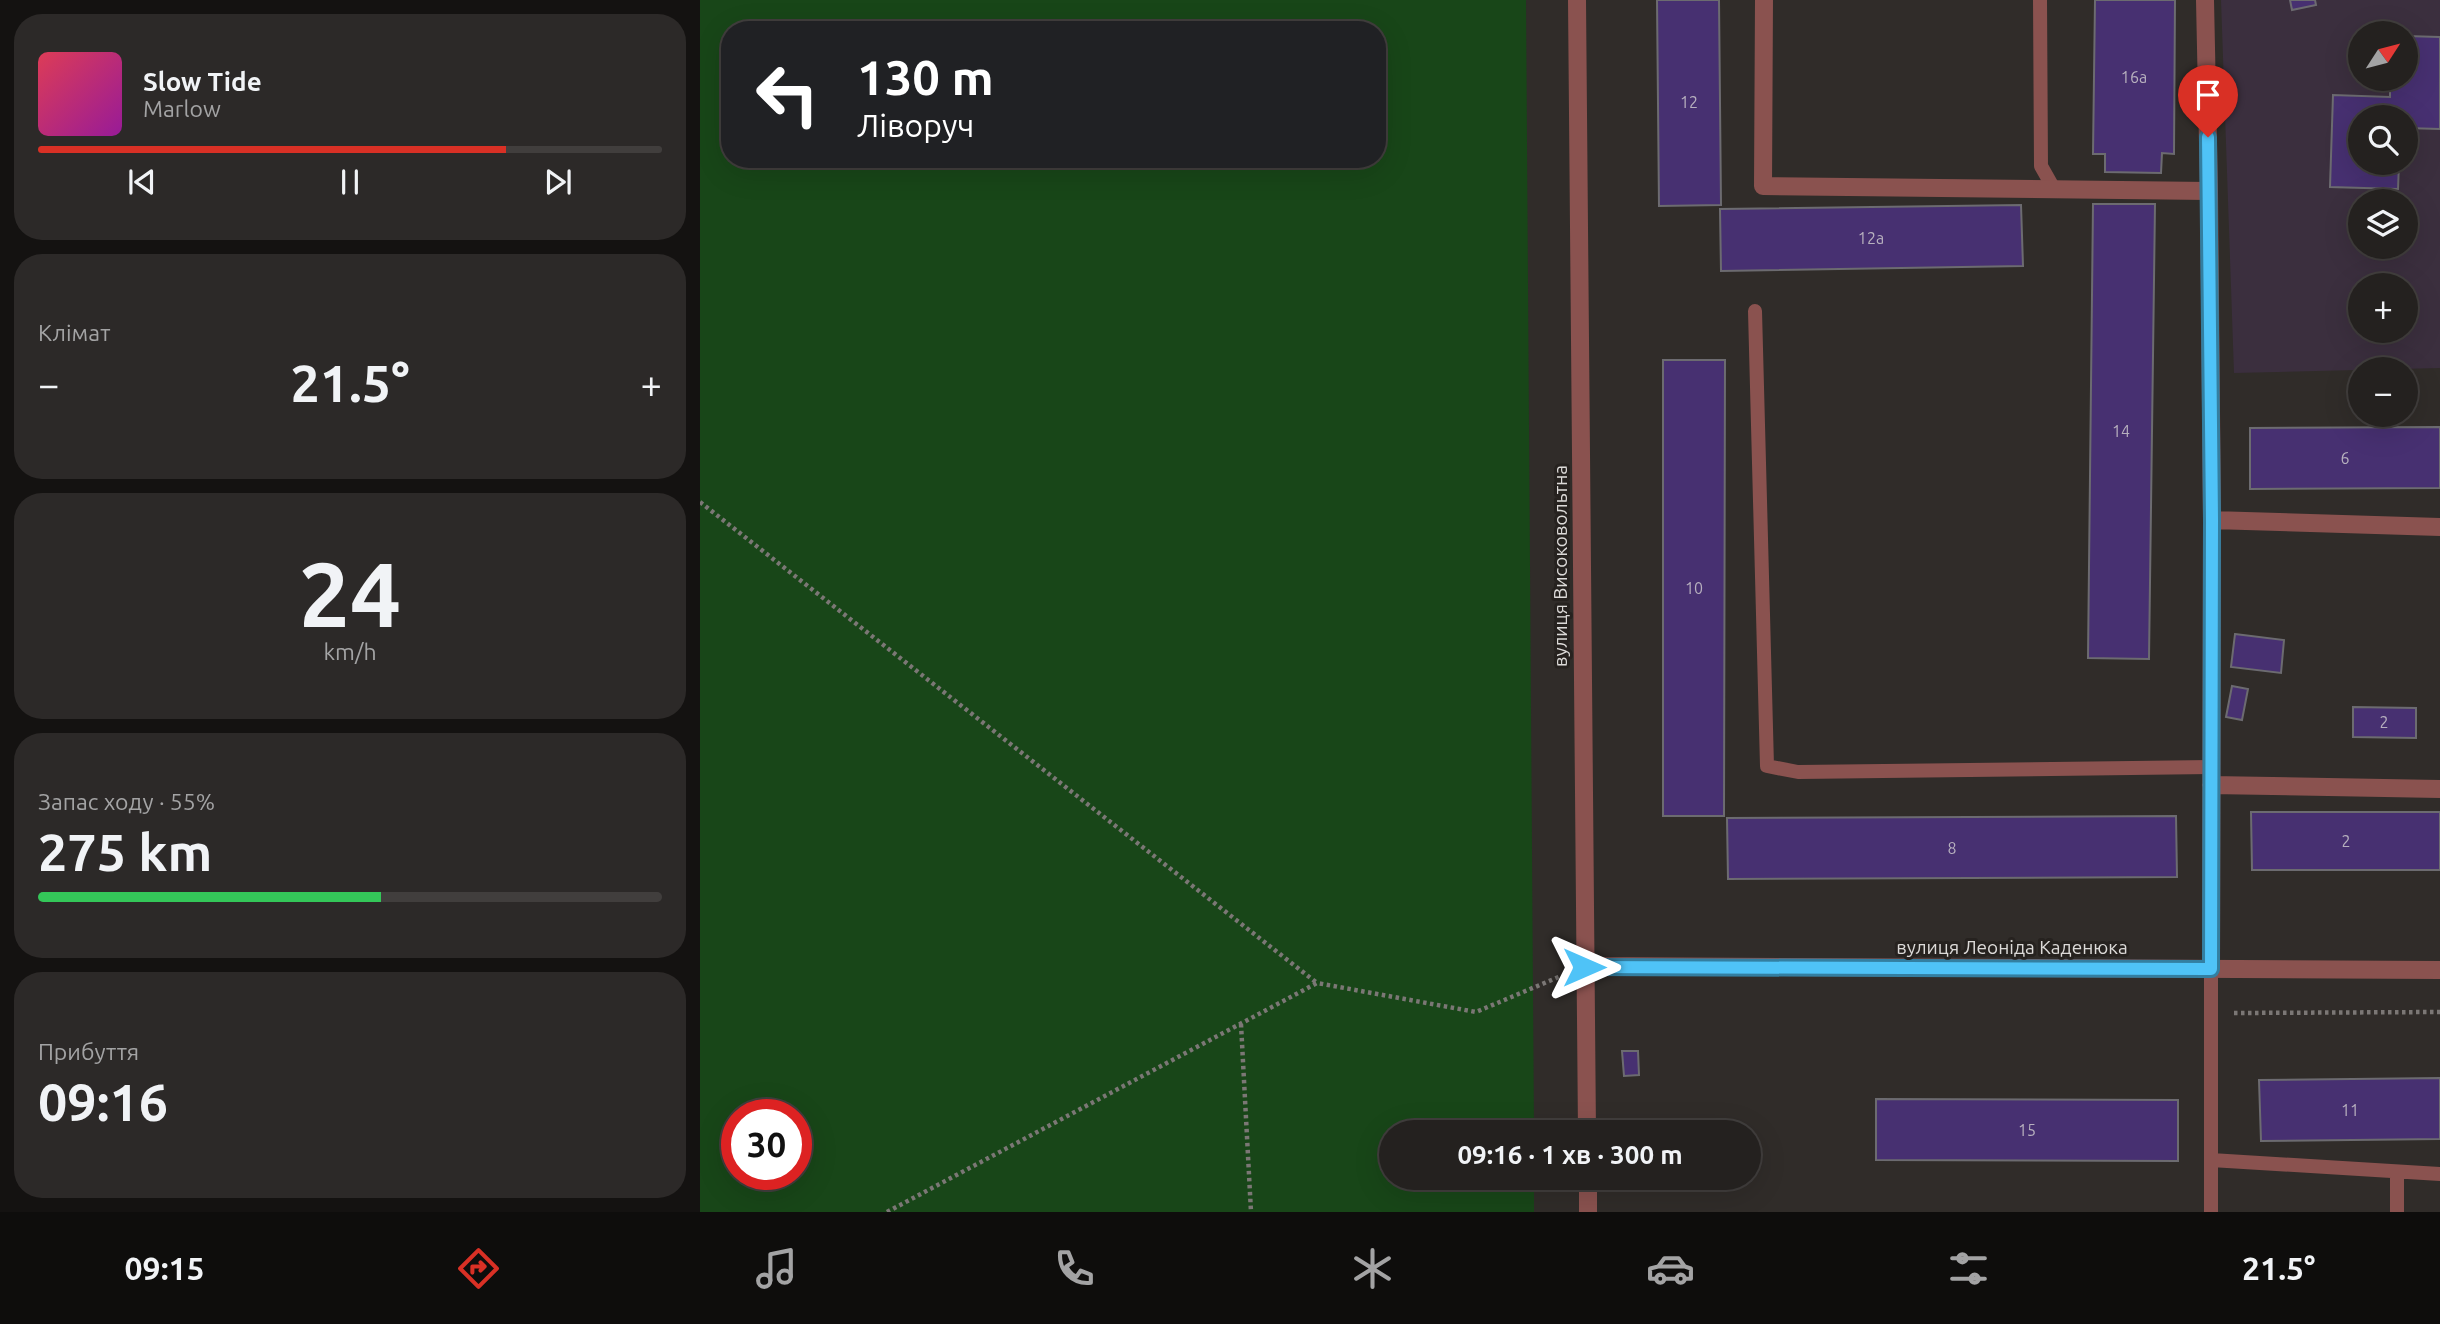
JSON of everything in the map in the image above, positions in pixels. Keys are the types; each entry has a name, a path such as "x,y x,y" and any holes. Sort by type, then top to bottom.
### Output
{"street":[{"name":"вулиця Високовольтна","path":"1577,0 1587,1120"},
{"path":"1764,0 1763,186 2209,191"},
{"path":"2205,0 2212,520 2211,969"},
{"path":"2212,520 2440,527"},
{"path":"2211,785 2440,789"},
{"name":"вулиця Леоніда Каденюка","path":"1584,967 2440,970"},
{"path":"1588,1190 1588,1212"}],"lane":[{"path":"2040,0 2041,166 2054,189"},
{"path":"1755,311 1766,766 1798,772 2211,766"},
{"path":"2211,969 2211,1212"},
{"path":"2211,1160 2440,1174"},
{"path":"2397,1212 2398,1172"}],"path":[{"path":"700,502 1317,983 1476,1012 1584,967"},
{"path":"887,1212 1317,983"},
{"path":"2211,1014 2440,1012"},
{"path":"1241,1023 1251,1212"}],"shaded area":[{"path":"2221,0 2440,0 2440,368 2418,369 2418,357 2348,357 2348,370 2234,373"}],"green space":[{"path":"700,0 1526,0 1534,1120 1379,1120 1379,1190 1534,1190 1534,1212 700,1212"}],"building":[{"path":"1657,0 1719,0 1721,205 1659,206"},
{"path":"2095,0 2175,0 2174,154 2162,153 2161,173 2105,172 2105,154 2093,154"},
{"path":"2290,0 2315,0 2316,5 2292,10"},
{"path":"2418,36 2440,37 2440,129 2418,128 2418,105 2348,105 2348,175 2399,175 2398,189 2330,187 2333,95 2390,97 2390,91 2418,91"},
{"path":"2093,204 2155,204 2149,659 2088,658"},
{"path":"2021,205 2023,266 1721,271 1720,209"},
{"path":"1663,360 1725,360 1724,816 1663,816"},
{"path":"2440,427 2440,488 2250,489 2250,428"},
{"path":"2235,634 2284,640 2281,673 2231,667"},
{"path":"2232,686 2248,689 2242,720 2226,717"},
{"path":"2353,707 2416,708 2416,738 2353,737"},
{"path":"2251,812 2440,812 2440,870 2252,870"},
{"path":"2176,816 2177,877 1728,879 1727,818"},
{"path":"1622,1051 1638,1051 1639,1075 1624,1076"},
{"path":"2440,1078 2440,1139 2261,1141 2259,1080"},
{"path":"1876,1099 2178,1100 2178,1161 1876,1160"}],"route":[{"path":"1584,967 2211,969 2212,520 2208,137"}]}
